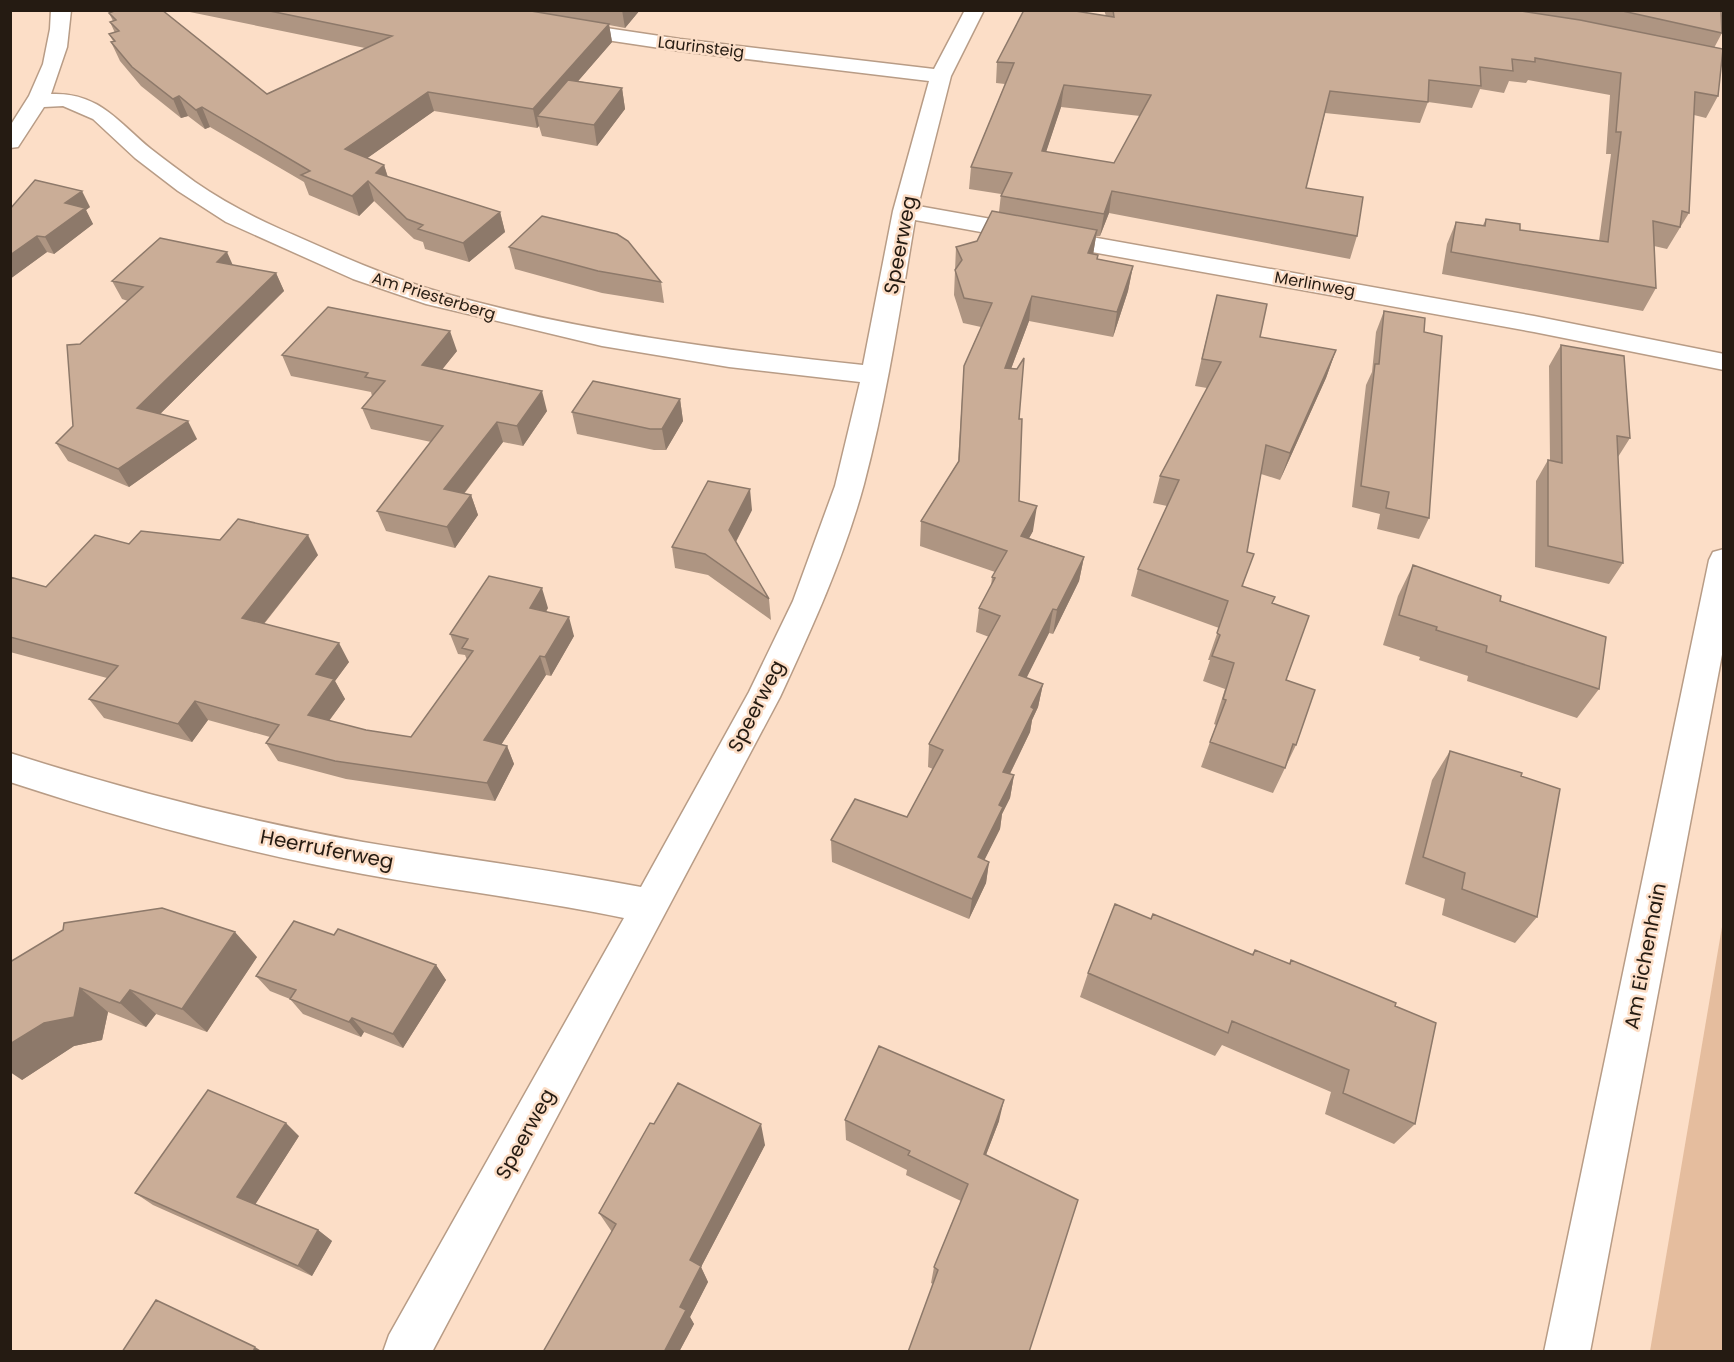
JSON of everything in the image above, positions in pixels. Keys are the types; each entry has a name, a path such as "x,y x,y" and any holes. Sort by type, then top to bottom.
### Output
{"street":[{"path":"10,142 38,101 58,52 61,10"},
{"name":"Speerweg","path":"406,1352 763,697 809,601 849,486 876,375 905,211 922,141 941,76 975,10"},
{"name":"Laurinsteig","path":"542,24 680,45 941,76"},
{"name":"Am Priesterberg","path":"38,101 63,100 83,105 101,114 143,153 186,186 234,217 362,274 435,299 602,338 729,359 876,375"},
{"name":"Merlinweg","path":"905,211 1534,324 1724,362"},
{"name":"Am Eichenhain","path":"1567,1352 1724,560"},
{"name":"Heerruferweg","path":"10,767 114,801 246,834 335,852 649,906"}],"shaded area":[{"path":"1723,921 1723,1351 1650,1351"}],"building":[{"path":"117,10 162,10 267,94 392,36 265,10 525,10 609,24 533,109 428,92 345,149 384,165 376,173 500,212 463,243 418,229 423,225 407,219 368,181 352,196 301,175 310,171 202,107 196,110 179,96 173,99 132,67 111,42 115,41 109,34 119,31 110,22 116,20 109,13"},
{"path":"1024,10 1069,10 1114,17 1113,10 1514,10 1580,20 1723,49 1718,96 1695,92 1689,213 1682,211 1680,227 1653,221 1656,288 1451,252 1456,222 1485,226 1486,219 1520,224 1520,230 1608,242 1621,132 1616,132 1621,73 1535,58 1535,62 1512,59 1513,71 1480,67 1481,86 1429,80 1428,102 1330,91 1306,188 1363,197 1357,236 1112,191 1104,214 1001,196 1012,173 971,167 1014,63 997,62","holes":["1064,85 1151,95 1114,163 1042,151"]},
{"path":"1618,10 1721,10 1722,33"},
{"path":"568,80 622,88 594,125 537,116"},
{"path":"35,180 82,191 65,203 85,208 45,237 37,236 10,255 10,209"},
{"path":"992,211 1097,230 1088,253 1098,255 1097,259 1133,266 1117,312 1032,296 1005,368 1017,369 1024,358 1019,419 1022,419 1019,501 1037,506 1021,536 1084,557 1057,610 1053,609 1019,675 1043,684 1031,707 1034,709 1003,772 1014,775 999,805 1003,807 978,857 989,862 972,899 831,840 855,799 907,817 943,750 929,744 1000,616 979,608 995,578 992,577 1007,551 921,521 959,461 964,366 992,303 964,298 955,270 962,260 956,247 977,241"},
{"path":"542,216 617,234 628,241 661,282 598,271 509,247"},
{"path":"160,238 227,252 217,262 276,273 137,408 188,421 118,469 56,443 73,426 67,345 80,344 143,287 112,281"},
{"path":"1217,295 1267,304 1260,337 1336,350 1290,453 1266,445 1247,552 1254,554 1242,586 1275,597 1272,603 1309,616 1286,680 1315,690 1296,745 1293,744 1285,768 1210,742 1226,700 1223,699 1234,663 1212,656 1220,635 1217,633 1228,601 1138,569 1179,480 1160,476 1221,362 1202,359"},
{"path":"328,307 450,331 422,365 542,391 517,426 497,422 444,489 471,495 447,527 377,511 443,426 362,408 385,381 365,377 368,373 282,355"},
{"path":"1384,311 1425,318 1424,332 1442,336 1429,518 1386,508 1389,492 1361,486 1375,364 1379,364"},
{"path":"1561,345 1624,356 1630,438 1617,436 1623,563 1548,546 1548,460 1562,463"},
{"path":"593,381 680,399 662,429 650,429 572,412"},
{"path":"708,481 750,489 729,530 769,599 705,554 672,547"},
{"path":"238,519 308,535 242,618 339,643 316,674 334,679 308,715 366,730 411,737 473,651 462,648 468,639 450,634 489,576 542,588 530,608 569,617 545,657 540,656 484,740 507,746 487,783 335,761 266,743 279,725 195,701 178,724 89,699 118,666 10,637 10,577 46,587 95,535 129,544 141,531 220,540"},
{"path":"1413,565 1501,596 1500,601 1606,637 1599,689 1486,652 1487,646 1436,630 1437,627 1399,615"},
{"path":"1450,751 1522,773 1521,776 1560,789 1537,917 1462,889 1465,873 1423,857"},
{"path":"1115,904 1151,919 1153,914 1253,955 1255,950 1290,964 1291,960 1396,1003 1395,1006 1436,1023 1415,1124 1343,1093 1349,1070 1232,1021 1228,1033 1088,973"},
{"path":"162,908 235,932 182,1009 130,990 120,1003 80,988 74,1017 44,1023 10,1044 10,962 63,930 64,923"},
{"path":"294,921 334,935 338,929 436,965 393,1034 352,1018 349,1022 290,999 296,990 256,976"},
{"path":"879,1046 1004,1100 984,1154 1078,1200 1029,1352 908,1352 938,1270 934,1267 968,1184 908,1155 910,1151 845,1120"},
{"path":"678,1083 761,1124 690,1260 701,1266 680,1307 686,1310 664,1352 543,1352 616,1224 599,1213 650,1123 654,1124"},
{"path":"208,1090 286,1123 237,1197 318,1230 298,1266 135,1193"},
{"path":"156,1300 255,1347 253,1352 122,1352"}]}
